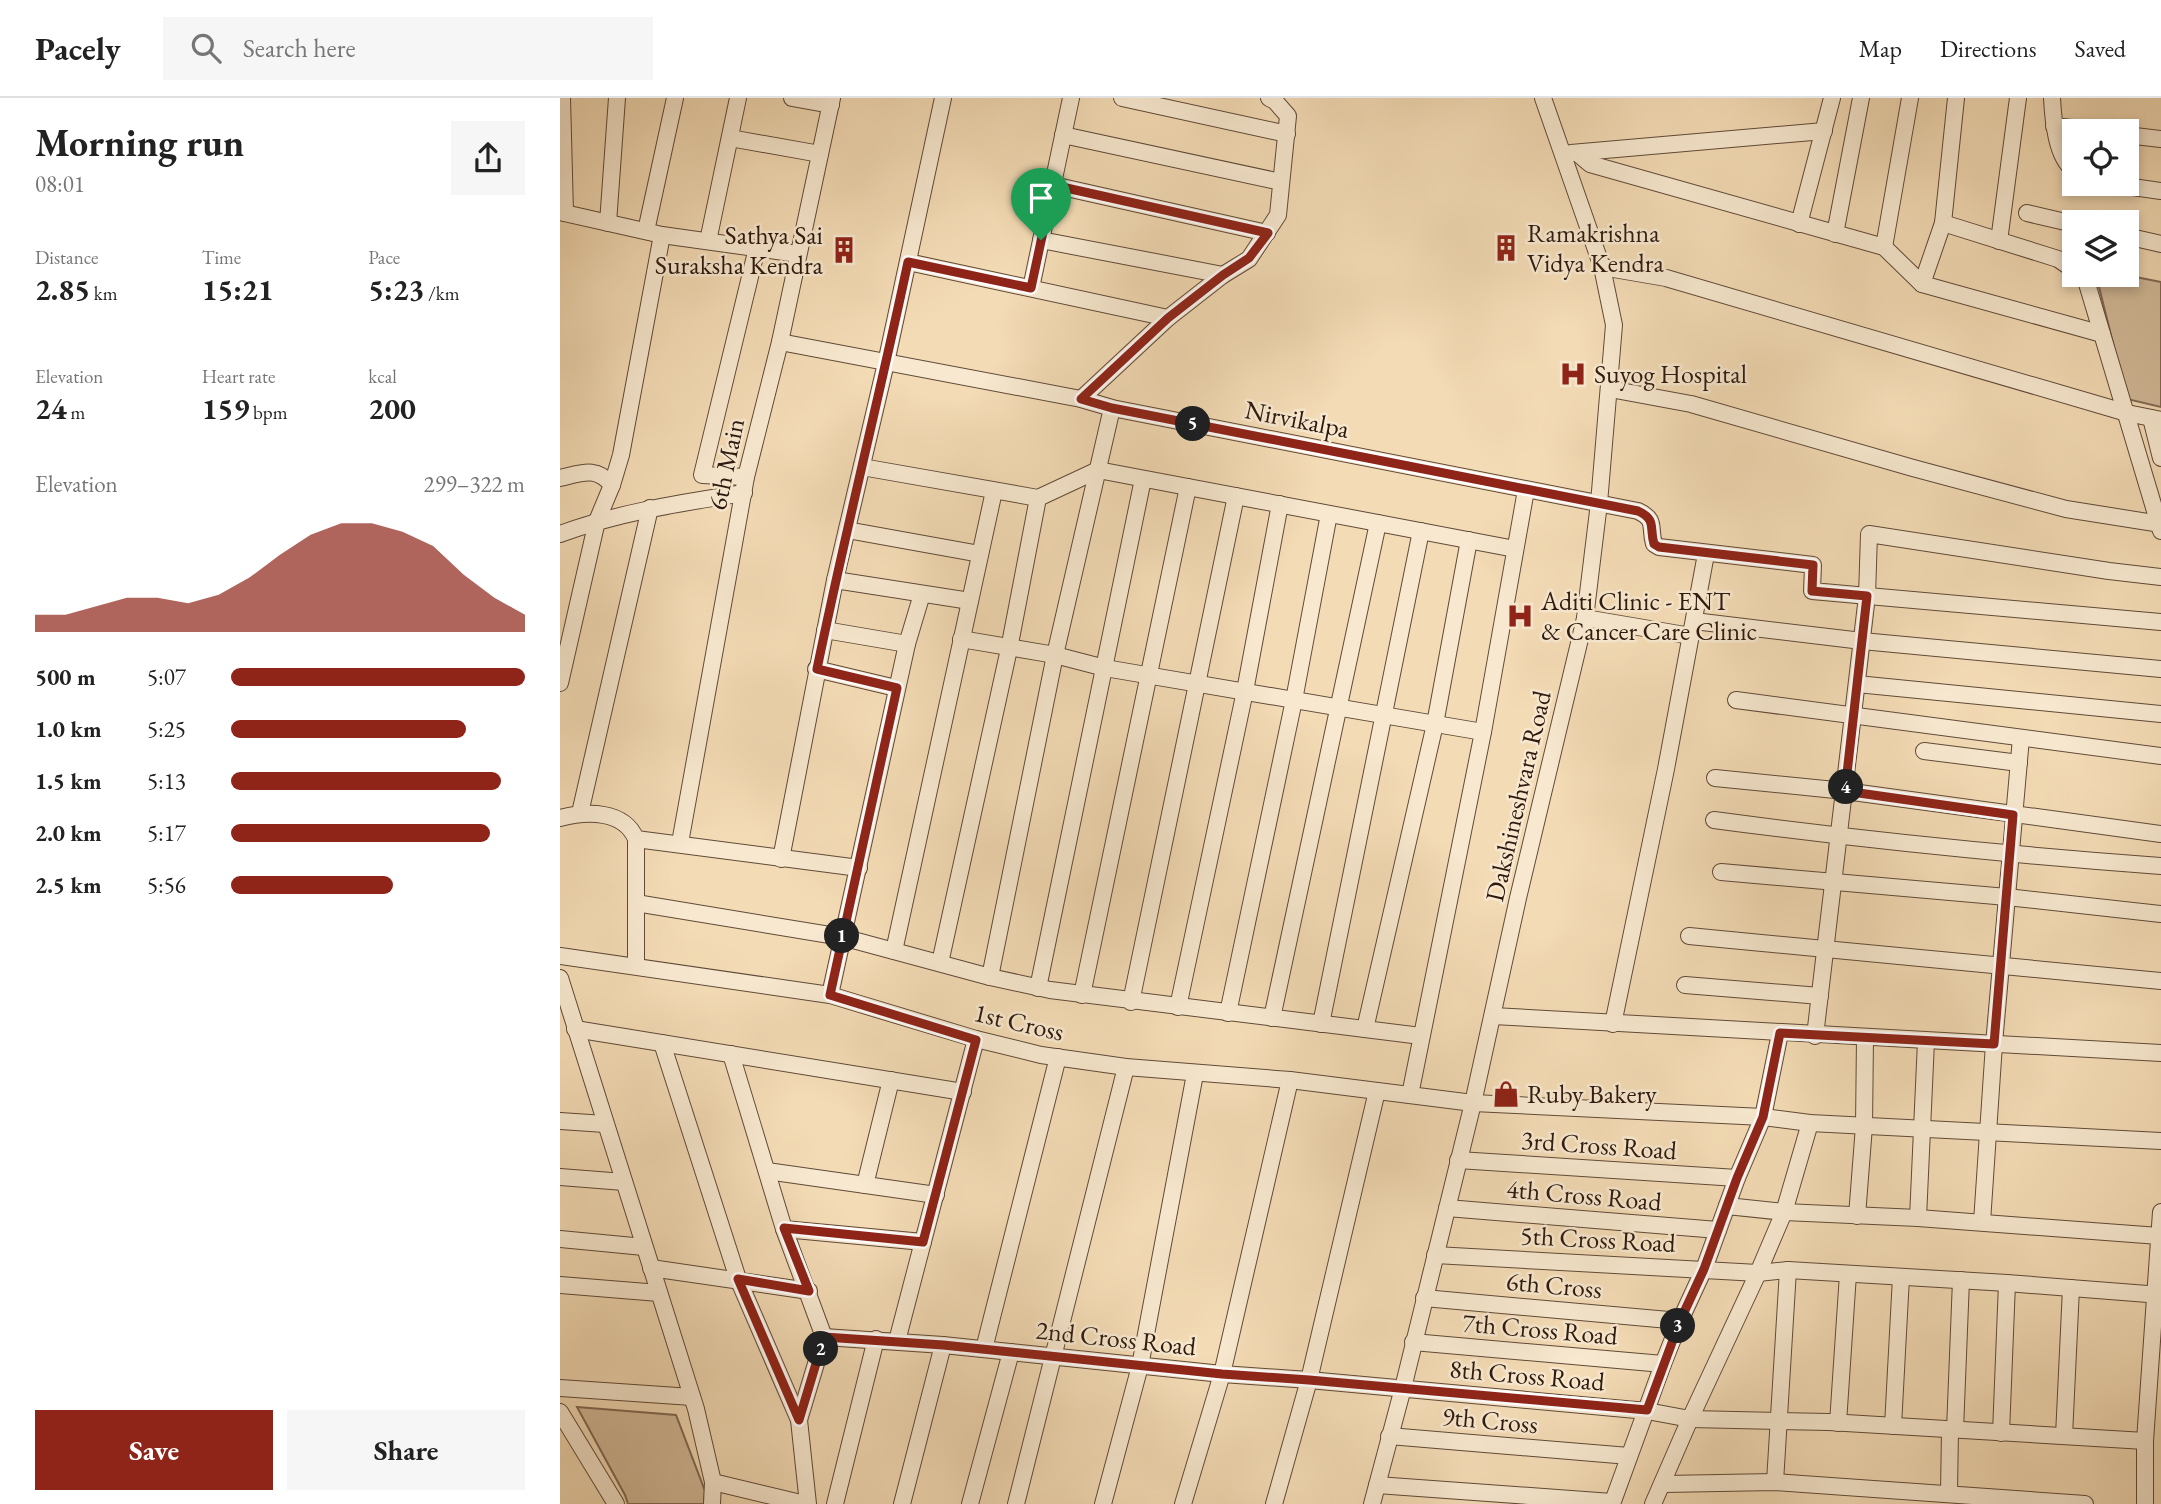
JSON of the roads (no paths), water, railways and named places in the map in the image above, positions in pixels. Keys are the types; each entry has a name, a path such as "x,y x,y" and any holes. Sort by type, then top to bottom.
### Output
{"street":[{"path":"562,98 562,213 654,233 798,254"},
{"path":"608,223 617,98"},
{"path":"560,683 597,520 621,455 675,98"},
{"path":"708,242 738,98"},
{"path":"792,98 832,101"},
{"path":"780,859 835,580 886,363 943,98"},
{"path":"1031,288 1071,98"},
{"path":"1122,98 1287,134"},
{"path":"1081,399 1168,318 1249,258 1268,233 1278,215 1288,116 1269,98"},
{"name":"Dakshineshvara Road","path":"1372,1504 1473,1103 1518,898 1585,618 1599,503 1614,325 1602,267 1570,170 1569,153 1543,98"},
{"path":"1799,224 1832,98"},
{"path":"1835,234 1861,98"},
{"path":"1884,247 1910,98"},
{"path":"1922,284 1943,223 1956,98"},
{"path":"1999,241 2018,98"},
{"path":"2052,98 2054,126 2062,150"},
{"name":"6th Main","path":"680,843 746,477 780,342 832,101"},
{"path":"2054,126 2062,127"},
{"path":"1569,153 1824,131"},
{"path":"1063,135 1281,181"},
{"path":"2139,136 2161,139"},
{"path":"730,138 820,154"},
{"path":"1569,153 1590,164 1884,247 1922,284 2102,334"},
{"path":"1053,185 1268,233"},
{"path":"2139,188 2161,191"},
{"path":"2027,213 2062,221"},
{"path":"1943,223 2062,261"},
{"path":"2139,239 2161,244"},
{"path":"1041,240 1223,275"},
{"path":"746,477 702,475 757,248"},
{"path":"908,262 1168,318"},
{"path":"1602,267 1666,278 2127,413 2156,419 2161,458"},
{"path":"1610,389 1691,404 2066,509 2160,526 2088,287"},
{"name":"Nirvikalpa","path":"780,342 1081,399 1112,408 1638,511 1647,515 1652,522 1654,544 1706,554"},
{"path":"990,977 1055,655 1112,408"},
{"path":"862,467 1038,498 1098,470 1515,549"},
{"path":"560,478 593,472 604,474 612,485"},
{"path":"1038,988 1143,479"},
{"path":"1082,995 1188,487"},
{"path":"1410,1095 1483,732 1526,490"},
{"path":"894,951 994,491"},
{"path":"560,534 597,520 650,508 744,493"},
{"path":"1131,1002 1236,496"},
{"path":"940,963 1009,649 1038,498"},
{"path":"1178,1007 1245,691 1280,505"},
{"path":"580,813 650,508"},
{"path":"1228,1013 1294,701 1329,514"},
{"path":"1272,1018 1378,523"},
{"path":"847,530 979,554"},
{"path":"1321,1024 1421,531"},
{"path":"1815,1036 1867,596 1869,534 2161,577"},
{"path":"1365,1029 1435,724 1469,540"},
{"path":"1613,1024 1667,769 1706,554 1813,565 1812,591 2161,622"},
{"path":"835,580 970,601"},
{"path":"830,995 906,644 922,594"},
{"path":"1585,618 2161,669"},
{"path":"825,630 906,644"},
{"path":"961,639 1055,655 1105,668 1483,732"},
{"path":"817,669 897,688"},
{"path":"1857,684 2161,714"},
{"path":"1736,700 2161,756"},
{"path":"1982,1222 1994,1044 2021,738"},
{"path":"1924,751 2019,763"},
{"path":"1715,778 1845,791 2161,834"},
{"path":"560,818 580,813 621,818 631,827 636,839 636,965"},
{"path":"1714,820 2010,855 2161,866"},
{"path":"636,839 859,868"},
{"path":"1721,872 2007,897 2161,914"},
{"path":"636,904 842,937 1038,988 1131,1002 1421,1036"},
{"path":"1689,936 2161,981"},
{"name":"1st Cross","path":"560,956 830,995 976,1040 1058,1057 1126,1067 1290,1080 1473,1103 1763,1117 1810,1123 2161,1142"},
{"path":"560,978 692,1396 713,1482 712,1504"},
{"path":"1685,985 1821,996"},
{"path":"1493,1016 1815,1036 2161,1053"},
{"path":"575,1029 962,1092"},
{"path":"1377,1485 1612,1503 1663,1364 1704,1269 1737,1178 1763,1117 1780,1033"},
{"path":"1857,1216 1864,1126 1865,1038"},
{"path":"897,1341 976,1040"},
{"path":"1918,1218 1926,1041"},
{"path":"662,1043 738,1279 799,1420 807,1504 713,1482"},
{"path":"731,1055 784,1228 824,1337 799,1420"},
{"path":"984,1349 1058,1057"},
{"path":"1017,1504 1126,1067"},
{"path":"1103,1504 1140,1366 1195,1074"},
{"path":"865,1185 891,1080"},
{"path":"1183,1504 1222,1374 1290,1080"},
{"path":"1274,1504 1309,1380 1377,1091"},
{"path":"560,1121 605,1124"},
{"path":"1653,1504 1784,1212 1810,1123"},
{"name":"3rd Cross Road","path":"1458,1160 1737,1178"},
{"path":"767,1171 936,1195"},
{"path":"560,1177 624,1182"},
{"path":"1727,1206 2159,1236"},
{"name":"4th Cross Road","path":"1447,1208 1718,1230"},
{"path":"2145,1504 2145,1441 2158,1295 2161,1212"},
{"path":"784,1228 923,1242"},
{"path":"560,1239 644,1247"},
{"name":"5th Cross Road","path":"1435,1255 1758,1273 1787,1270 2158,1295"},
{"path":"651,1268 809,1291"},
{"path":"1775,1482 1787,1270"},
{"path":"1838,1423 1848,1274"},
{"path":"1893,1426 1901,1277"},
{"path":"1949,1493 1961,1280"},
{"path":"2001,1433 2007,1283"},
{"path":"560,1285 659,1293"},
{"path":"2064,1436 2071,1289"},
{"name":"6th Cross","path":"1424,1298 1680,1321"},
{"name":"2nd Cross Road","path":"824,1337 876,1339 1222,1374 1403,1388"},
{"path":"835,1504 876,1339"},
{"name":"7th Cross Road","path":"1413,1342 1663,1364"},
{"path":"902,1504 943,1345"},
{"path":"970,1504 1012,1352"},
{"path":"560,1388 692,1396"},
{"name":"8th Cross Road","path":"1403,1388 1647,1410 1690,1419 1838,1423 2145,1441"},
{"path":"560,1412 616,1504"},
{"name":"9th Cross","path":"1389,1436 1629,1456"},
{"path":"1664,1484 1775,1482 2085,1504"}],"place":[{"name":"Ramakrishna Vidya Kendra","path":"1506,248"},
{"name":"Sathya Sai Suraksha Kendra","path":"844,250"},
{"name":"Suyog Hospital","path":"1573,374"},
{"name":"Aditi Clinic - ENT & Cancer Care Clinic","path":"1520,616"},
{"name":"Ruby Bakery","path":"1506,1094"}]}
